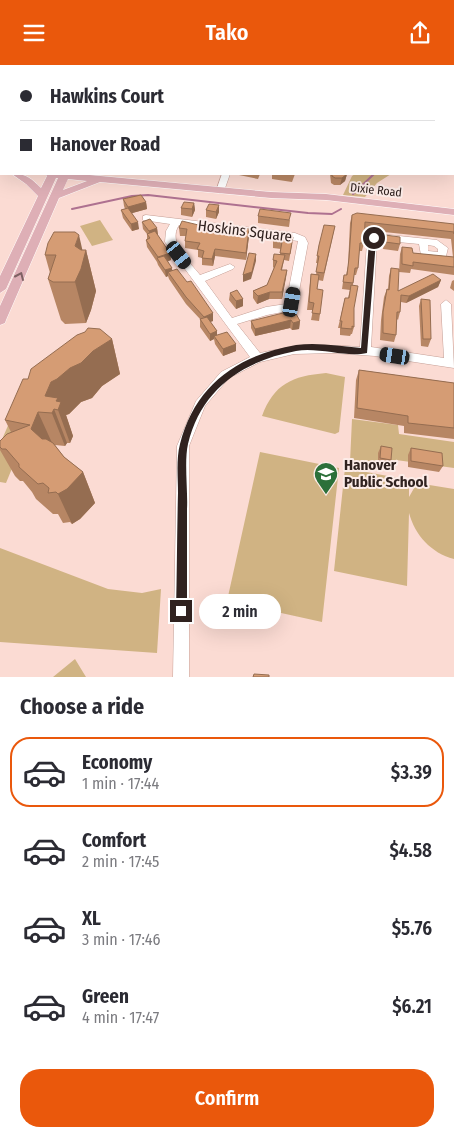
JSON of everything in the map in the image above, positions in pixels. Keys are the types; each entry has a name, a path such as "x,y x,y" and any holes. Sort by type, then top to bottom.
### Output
{"main road":[{"path":"19,175 30,182 43,196"},
{"path":"0,289 52,175"},
{"path":"0,320 65,175"},
{"name":"Dixie Road","path":"65,175 99,179 222,183"},
{"name":"Dixie Road","path":"143,175 222,183 271,195 295,195 454,212"},
{"path":"56,195 99,179"}],"street":[{"path":"146,218 176,222 170,231 170,242 257,358"},
{"name":"Hoskins Square","path":"176,222 295,235 302,239 303,243 294,292 289,307 266,311 230,322"},
{"path":"364,351 374,238 423,242"},
{"path":"198,281 230,267"},
{"path":"181,677 183,446 194,415 212,388 226,375 257,358 297,348 318,347 364,351 452,364 446,304"}],"shaded area":[{"path":"389,175 377,183 365,197 343,195 352,176"},
{"path":"100,220 113,240 92,246 80,226"},
{"path":"326,373 345,377 339,432 335,434 262,416 272,396 286,384 303,376"},
{"path":"23,391 43,393 6,483 0,482 0,444"},
{"path":"352,419 398,425 399,434 454,442 454,468 396,460 396,469 350,462"},
{"path":"260,452 339,468 322,622 227,601"},
{"path":"345,468 409,480 409,497 417,483 454,489 454,559 431,548 425,542 415,529 409,513 407,586 334,571"},
{"path":"0,548 108,589 142,593 161,589 157,653 0,642"},
{"path":"75,659 86,677 53,677"}],"building":[{"path":"332,175 346,175 342,178"},
{"path":"141,195 146,202 128,207 123,199"},
{"path":"184,202 194,203 192,209 181,208"},
{"path":"209,204 219,205 216,212 206,210"},
{"path":"128,208 138,222 131,224 121,210"},
{"path":"260,209 291,213 289,220 258,216"},
{"path":"357,213 454,224 454,232 365,222 364,243 360,243 358,268 355,268 353,283 343,282 344,275 347,275 352,215"},
{"path":"150,219 157,228 149,231 142,222"},
{"path":"182,221 211,228 212,224 218,225 217,230 241,233 243,228 249,229 246,253 215,249 212,259 202,258 204,251 197,249 200,243 185,241 187,229 179,228"},
{"path":"324,225 335,226 324,273 316,272 319,256 317,256"},
{"path":"155,231 170,253 158,257 146,240 150,238 147,234"},
{"path":"54,232 75,232 79,235 75,246 81,250 86,250 75,282 53,282 48,279 56,255 45,255 48,243"},
{"path":"275,234 293,237 290,254 280,253 282,242 273,240"},
{"path":"385,235 400,237 400,244 385,242"},
{"path":"402,247 412,248 413,253 454,257 454,267 413,262 413,266 402,264"},
{"path":"249,253 256,254 252,272 243,275"},
{"path":"274,254 285,255 281,270 287,270 282,292 270,292 258,296 253,291 267,285 277,261 273,260"},
{"path":"164,256 172,268 165,270 157,258"},
{"path":"391,268 399,269 398,291 433,274 441,280 409,296 401,295 400,312 397,312 396,335 383,333 383,312 387,289 389,290"},
{"path":"177,269 187,282 191,281 213,313 204,317 186,297 168,272"},
{"path":"311,274 319,275 317,289 323,290 320,314 312,313 314,303 309,302"},
{"path":"351,285 358,286 354,308 354,327 352,326 352,329 341,328 342,321 340,321 345,298 349,298"},
{"path":"237,290 243,299 236,301 230,293"},
{"path":"421,299 430,300 431,339 423,339"},
{"path":"295,312 300,321 293,323 291,320 255,329 251,321 283,313 284,315"},
{"path":"207,317 217,331 210,334 200,319"},
{"path":"88,328 100,329 112,339 93,351 81,363 70,368 51,382 45,396 58,398 56,401 61,402 58,410 54,409 52,413 38,412 31,429 42,439 53,443 64,457 83,472 67,489 58,494 56,492 48,493 49,488 43,483 38,484 19,467 19,464 6,449 0,447 0,441 7,434 30,425 5,420 23,379 28,379 31,369"},
{"path":"227,332 236,344 223,349 214,336"},
{"path":"359,370 454,383 454,428 408,423 408,416 357,408"},
{"path":"381,446 392,448 391,460 380,458"},
{"path":"411,448 442,453 443,466 411,461"},
{"path":"254,674 269,675 269,677 253,677"}],"waterway":[{"path":"353,194 373,175"},
{"path":"72,209 132,196 148,195 308,213 332,214 341,209"}],"place":[{"name":"Hanover Public School","path":"326,495"}],"route":[{"path":"181,611 183,446 187,430 194,415 212,388 226,375 257,358 297,348 318,347 364,351 372,241 374,238"}]}
